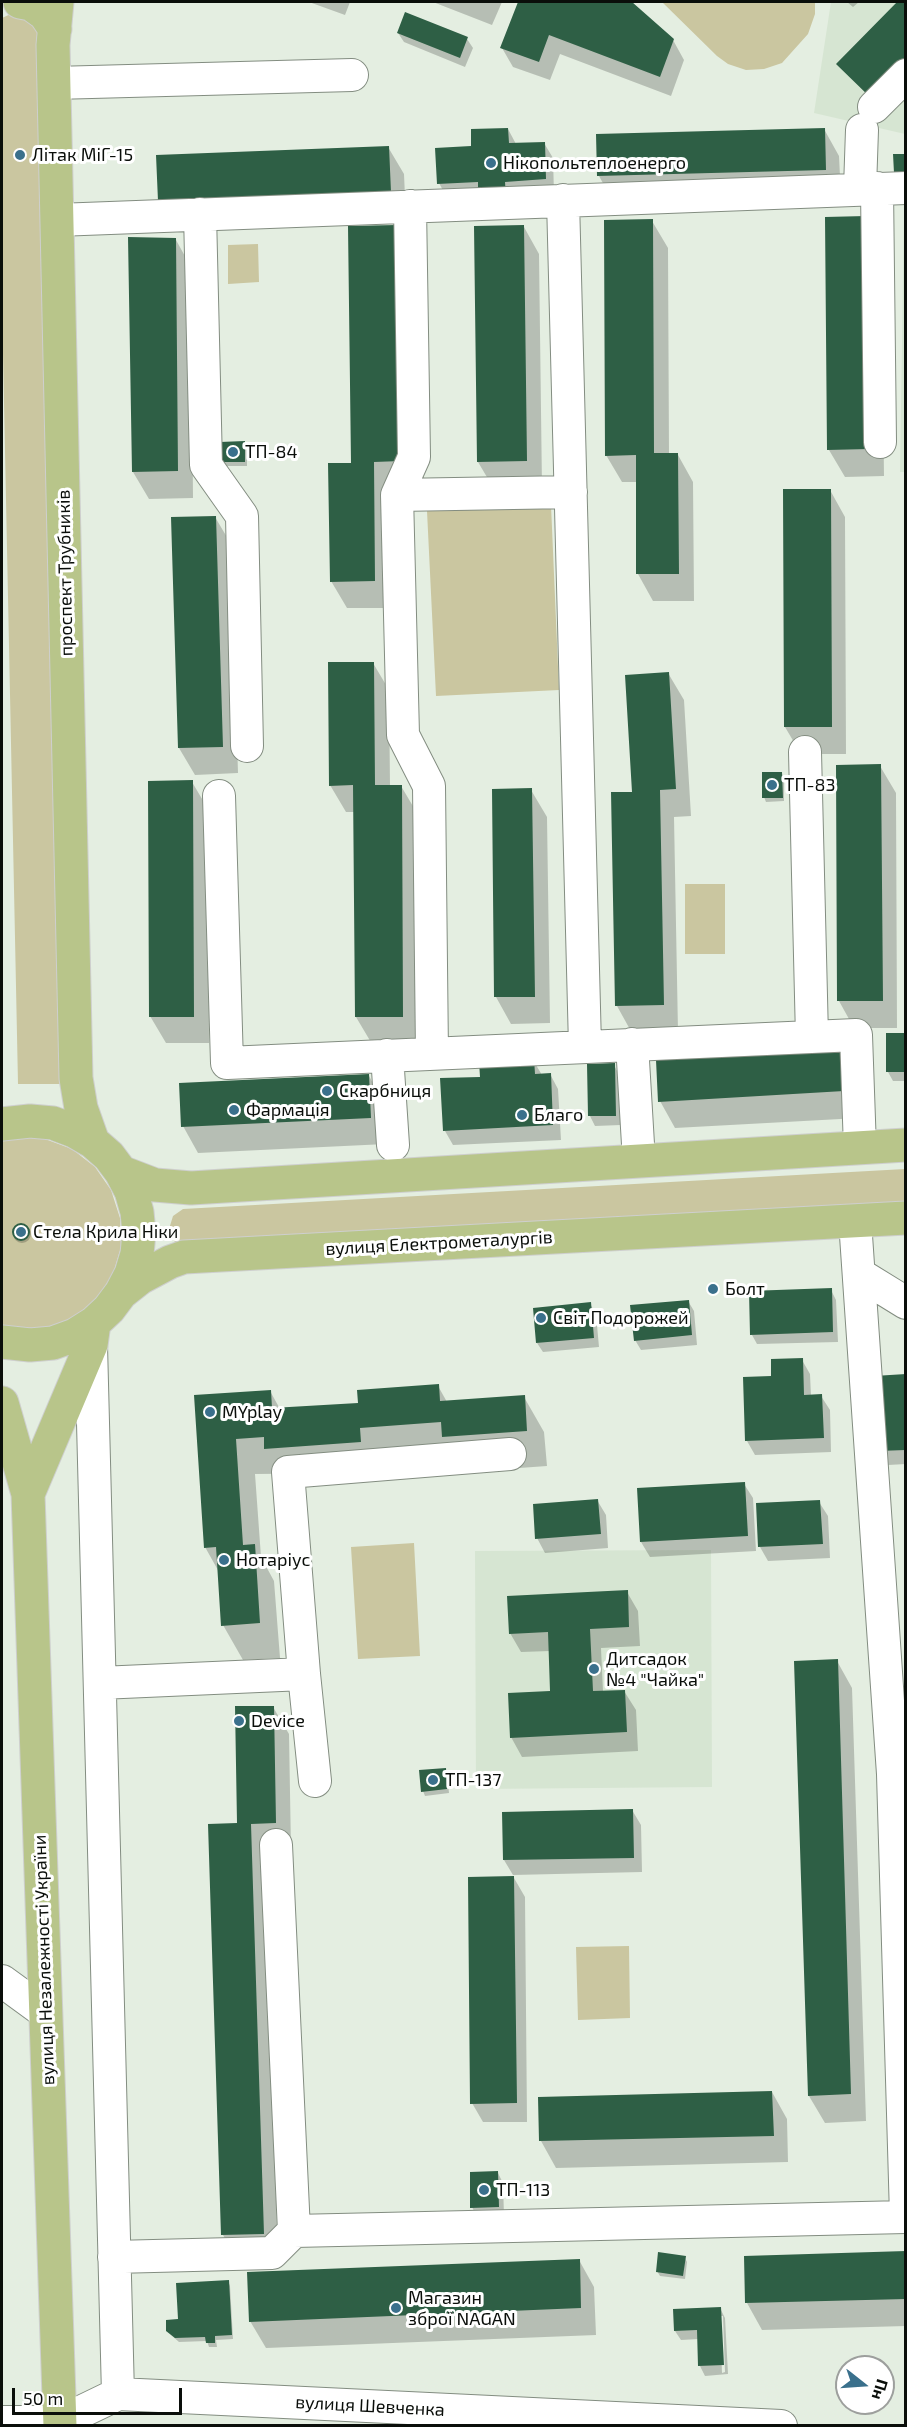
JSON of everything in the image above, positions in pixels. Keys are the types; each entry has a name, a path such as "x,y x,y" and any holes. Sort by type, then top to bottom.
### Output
{"main road":[{"path":"2,6 17,2 31,4 45,14 56,15"},
{"name":"проспект Трубників","path":"56,15 54,83 76,1078 81,1108 93,1142"},
{"path":"2,1124 30,1120 53,1123 74,1131 93,1142 122,1172 137,1212 139,1233 134,1264 122,1293"},
{"path":"122,1172 155,1185 207,1188 906,1145"},
{"name":"вулиця Електрометалургів","path":"2,1342 30,1346 75,1335 93,1334 122,1293 140,1278 170,1262 197,1256 906,1218"},
{"path":"28,1494 93,1334"},
{"path":"2,1402 28,1494"},
{"name":"вулиця Незалежності України","path":"28,1494 60,2424"}],"street":[{"path":"54,83 352,75"},
{"path":"880,442 881,188 868,118 906,75"},
{"path":"57,220 881,188"},
{"path":"563,200 585,1046"},
{"path":"410,206 414,457 397,495 403,735 429,786 432,1054"},
{"path":"200,214 206,465 242,516 247,746"},
{"path":"397,495 571,492"},
{"path":"805,752 812,1037"},
{"path":"219,796 227,1063 856,1035 860,1148"},
{"path":"632,1044 639,1161"},
{"path":"387,1055 393,1145"},
{"path":"114,2257 272,2253 294,2231 906,2216 892,1774 895,1639 855,1221"},
{"path":"859,1274 906,1303"},
{"path":"93,1334 118,2394"},
{"path":"315,1781 288,1472 510,1454"},
{"path":"100,1683 304,1674"},
{"path":"276,1845 294,2231"},
{"path":"2,1981 46,2013"},
{"name":"вулиця Шевченка","path":"2,2422 60,2424 118,2394 430,2417 781,2426"}],"shaded area":[{"path":"662,2 815,2 815,14 808,34 782,63 764,69 746,70 728,64 717,56"},
{"path":"831,2 905,2 905,134 814,113"},
{"path":"15,12 40,24 69,1084 18,1084 2,305 2,18"},
{"path":"904,215 906,216 905,472 900,472"},
{"path":"258,244 259,282 228,284 228,245"},
{"path":"551,505 559,690 436,696 427,511"},
{"path":"685,884 725,884 725,954 685,954"},
{"path":"16,1137 45,1139 72,1149 95,1167 111,1190 120,1218 121,1247 113,1274 97,1298 75,1317 48,1328 19,1330 2,1327 2,1141"},
{"path":"905,1169 905,1207 179,1245 174,1241 169,1229 173,1216 183,1209"},
{"path":"414,1543 420,1656 358,1659 351,1547"},
{"name":"Дитсадок №4 \"Чайка\"","path":"711,1550 712,1787 476,1789 475,1551"},
{"path":"629,1946 630,2018 578,2020 576,1947"}],"building":[{"path":"518,2 632,2 674,39 660,77 549,35 539,62 500,48"},
{"path":"897,2 906,2 906,64 872,99 836,64"},
{"path":"405,12 468,37 460,58 397,33"},
{"name":"Нікопольтеплоенерго","path":"508,128 509,143 545,142 546,179 505,182 506,196 478,197 478,182 437,184 435,148 471,146 471,129"},
{"path":"825,128 826,170 597,176 596,134"},
{"path":"389,146 391,192 158,201 156,155"},
{"path":"893,154 906,154 906,173 894,173"},
{"path":"866,216 869,449 827,450 825,217"},
{"path":"653,219 654,453 678,453 679,574 636,574 636,455 605,456 604,220"},
{"path":"397,225 401,461 374,462 375,581 330,582 328,463 351,463 348,226"},
{"path":"524,225 527,461 477,462 474,226"},
{"path":"128,237 176,238 178,471 132,472"},
{"name":"ТП-84","path":"245,441 245,462 220,462 220,442"},
{"path":"783,489 831,489 832,727 784,727"},
{"path":"216,516 223,747 178,748 171,517"},
{"path":"328,662 374,662 375,785 402,785 403,1017 355,1017 353,785 329,786"},
{"path":"669,672 676,789 660,790 664,1005 615,1006 611,792 632,792 625,675"},
{"path":"881,764 883,1001 837,1001 836,765"},
{"name":"ТП-83","path":"762,772 782,772 783,798 762,798"},
{"path":"193,780 194,1017 149,1017 148,781"},
{"path":"532,788 535,997 494,997 492,789"},
{"path":"886,1033 906,1033 906,1072 886,1072"},
{"path":"842,1049 844,1091 658,1102 656,1060"},
{"path":"534,1058 535,1074 551,1073 553,1125 443,1131 440,1078 480,1077 479,1061"},
{"path":"615,1063 616,1116 588,1116 587,1064"},
{"path":"369,1074 371,1118 181,1127 179,1083"},
{"path":"17,1223 25,1223 30,1228 28,1239 17,1241 12,1236 12,1228"},
{"path":"832,1288 833,1332 750,1335 749,1291"},
{"path":"689,1300 692,1335 634,1341 630,1305"},
{"path":"591,1302 594,1338 536,1343 533,1308"},
{"path":"803,1358 804,1395 822,1394 824,1438 745,1441 743,1377 771,1376 771,1359"},
{"path":"906,1374 906,1450 878,1451 874,1376"},
{"path":"439,1384 440,1401 525,1395 527,1431 442,1437 441,1422 360,1428 361,1442 264,1449 264,1437 236,1439 243,1545 255,1544 260,1623 221,1626 216,1547 204,1548 194,1395 271,1390 272,1408 358,1403 357,1390"},
{"path":"745,1482 748,1536 640,1542 637,1488"},
{"path":"598,1499 601,1534 535,1539 533,1504"},
{"path":"820,1500 823,1544 758,1547 756,1503"},
{"path":"628,1590 629,1627 590,1629 593,1691 625,1690 627,1732 510,1738 508,1693 550,1691 548,1632 509,1634 507,1596"},
{"path":"838,1659 851,2094 808,2096 794,1661"},
{"path":"235,1706 274,1706 276,1823 251,1824 264,2234 221,2235 208,1824 237,1823"},
{"name":"ТП-137","path":"446,1768 447,1789 421,1792 419,1770"},
{"path":"633,1809 634,1858 503,1860 502,1812"},
{"path":"514,1876 517,2103 470,2104 468,1877"},
{"path":"772,2091 774,2136 539,2141 538,2097"},
{"name":"ТП-113","path":"498,2171 499,2207 470,2208 470,2172"},
{"path":"906,2251 906,2299 745,2303 744,2256"},
{"path":"658,2252 686,2256 683,2276 656,2272"},
{"path":"580,2259 581,2308 249,2322 247,2272"},
{"path":"229,2280 232,2335 215,2336 215,2343 206,2343 205,2337 175,2338 166,2331 166,2320 178,2319 176,2283"},
{"path":"721,2307 724,2365 698,2366 697,2330 674,2331 673,2309"}],"place":[{"name":"Літак МіГ-15","path":"20,155"},
{"name":"Нікопольтеплоенерго","path":"491,163"},
{"name":"ТП-84","path":"233,452"},
{"name":"ТП-83","path":"772,785"},
{"name":"Скарбниця","path":"327,1091"},
{"name":"Фармація","path":"234,1110"},
{"name":"Благо","path":"522,1115"},
{"name":"Стела Крила Ніки","path":"21,1232"},
{"name":"Болт","path":"713,1289"},
{"name":"Світ Подорожей","path":"541,1318"},
{"name":"MYplay","path":"210,1412"},
{"name":"Нотаріус","path":"224,1560"},
{"name":"Дитсадок №4 \"Чайка\"","path":"594,1669"},
{"name":"Device","path":"239,1721"},
{"name":"ТП-137","path":"433,1780"},
{"name":"ТП-113","path":"484,2190"},
{"name":"Магазин зброї NAGAN","path":"396,2308"}]}
